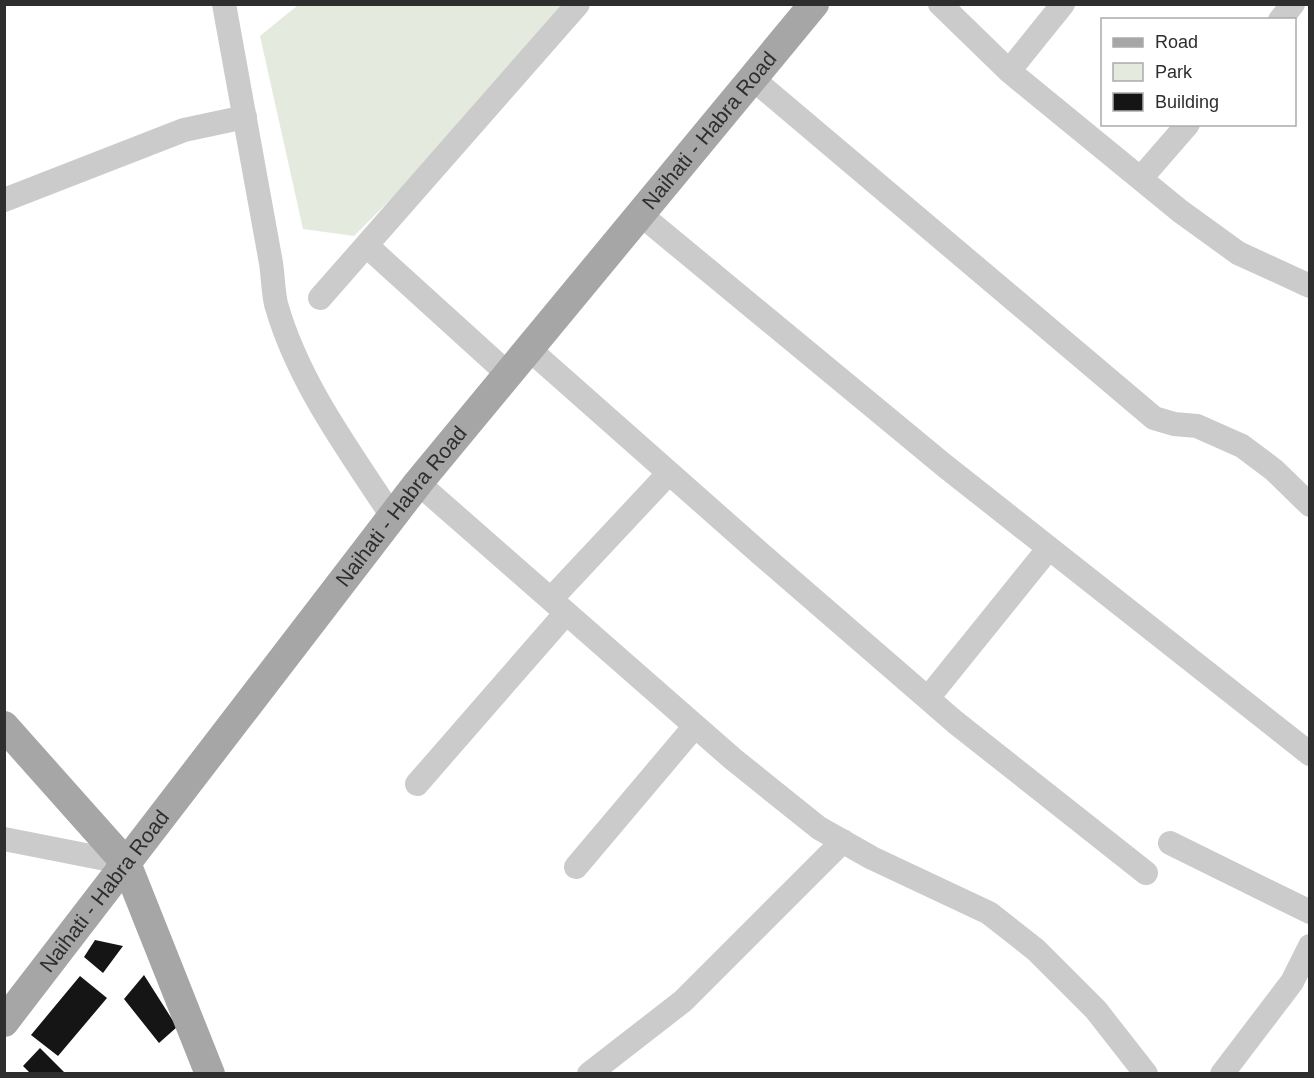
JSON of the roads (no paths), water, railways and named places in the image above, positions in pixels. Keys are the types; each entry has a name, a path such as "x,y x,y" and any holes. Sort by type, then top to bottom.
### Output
{"main road":[{"name":"Naihati - Habra Road","path":"4,1022 418,483 814,4"},
{"path":"4,726 126,863 210,1074"}],"street":[{"path":"224,4 276,302 289,341 325,414 392,516"},
{"path":"320,298 578,4"},
{"path":"940,4 1009,70 1180,211 1238,253 1310,286"},
{"path":"1009,70 1063,4"},
{"path":"1282,18 1293,4"},
{"path":"753,79 1154,418 1174,424 1197,426 1242,446 1274,470 1310,505"},
{"path":"4,200 184,130 245,117"},
{"path":"1142,178 1186,126"},
{"path":"640,214 945,466 1310,753"},
{"path":"367,246 508,374"},
{"path":"529,349 928,698 1146,873"},
{"path":"417,784 669,472"},
{"path":"418,483 733,759 819,828 872,858 989,913 1036,950 1096,1010 1146,1074"},
{"path":"928,698 1050,548"},
{"path":"576,867 695,726"},
{"path":"4,839 126,863"},
{"path":"589,1074 683,1001 843,841"},
{"path":"1170,843 1310,912"},
{"path":"1222,1074 1292,982 1310,946"}]}
